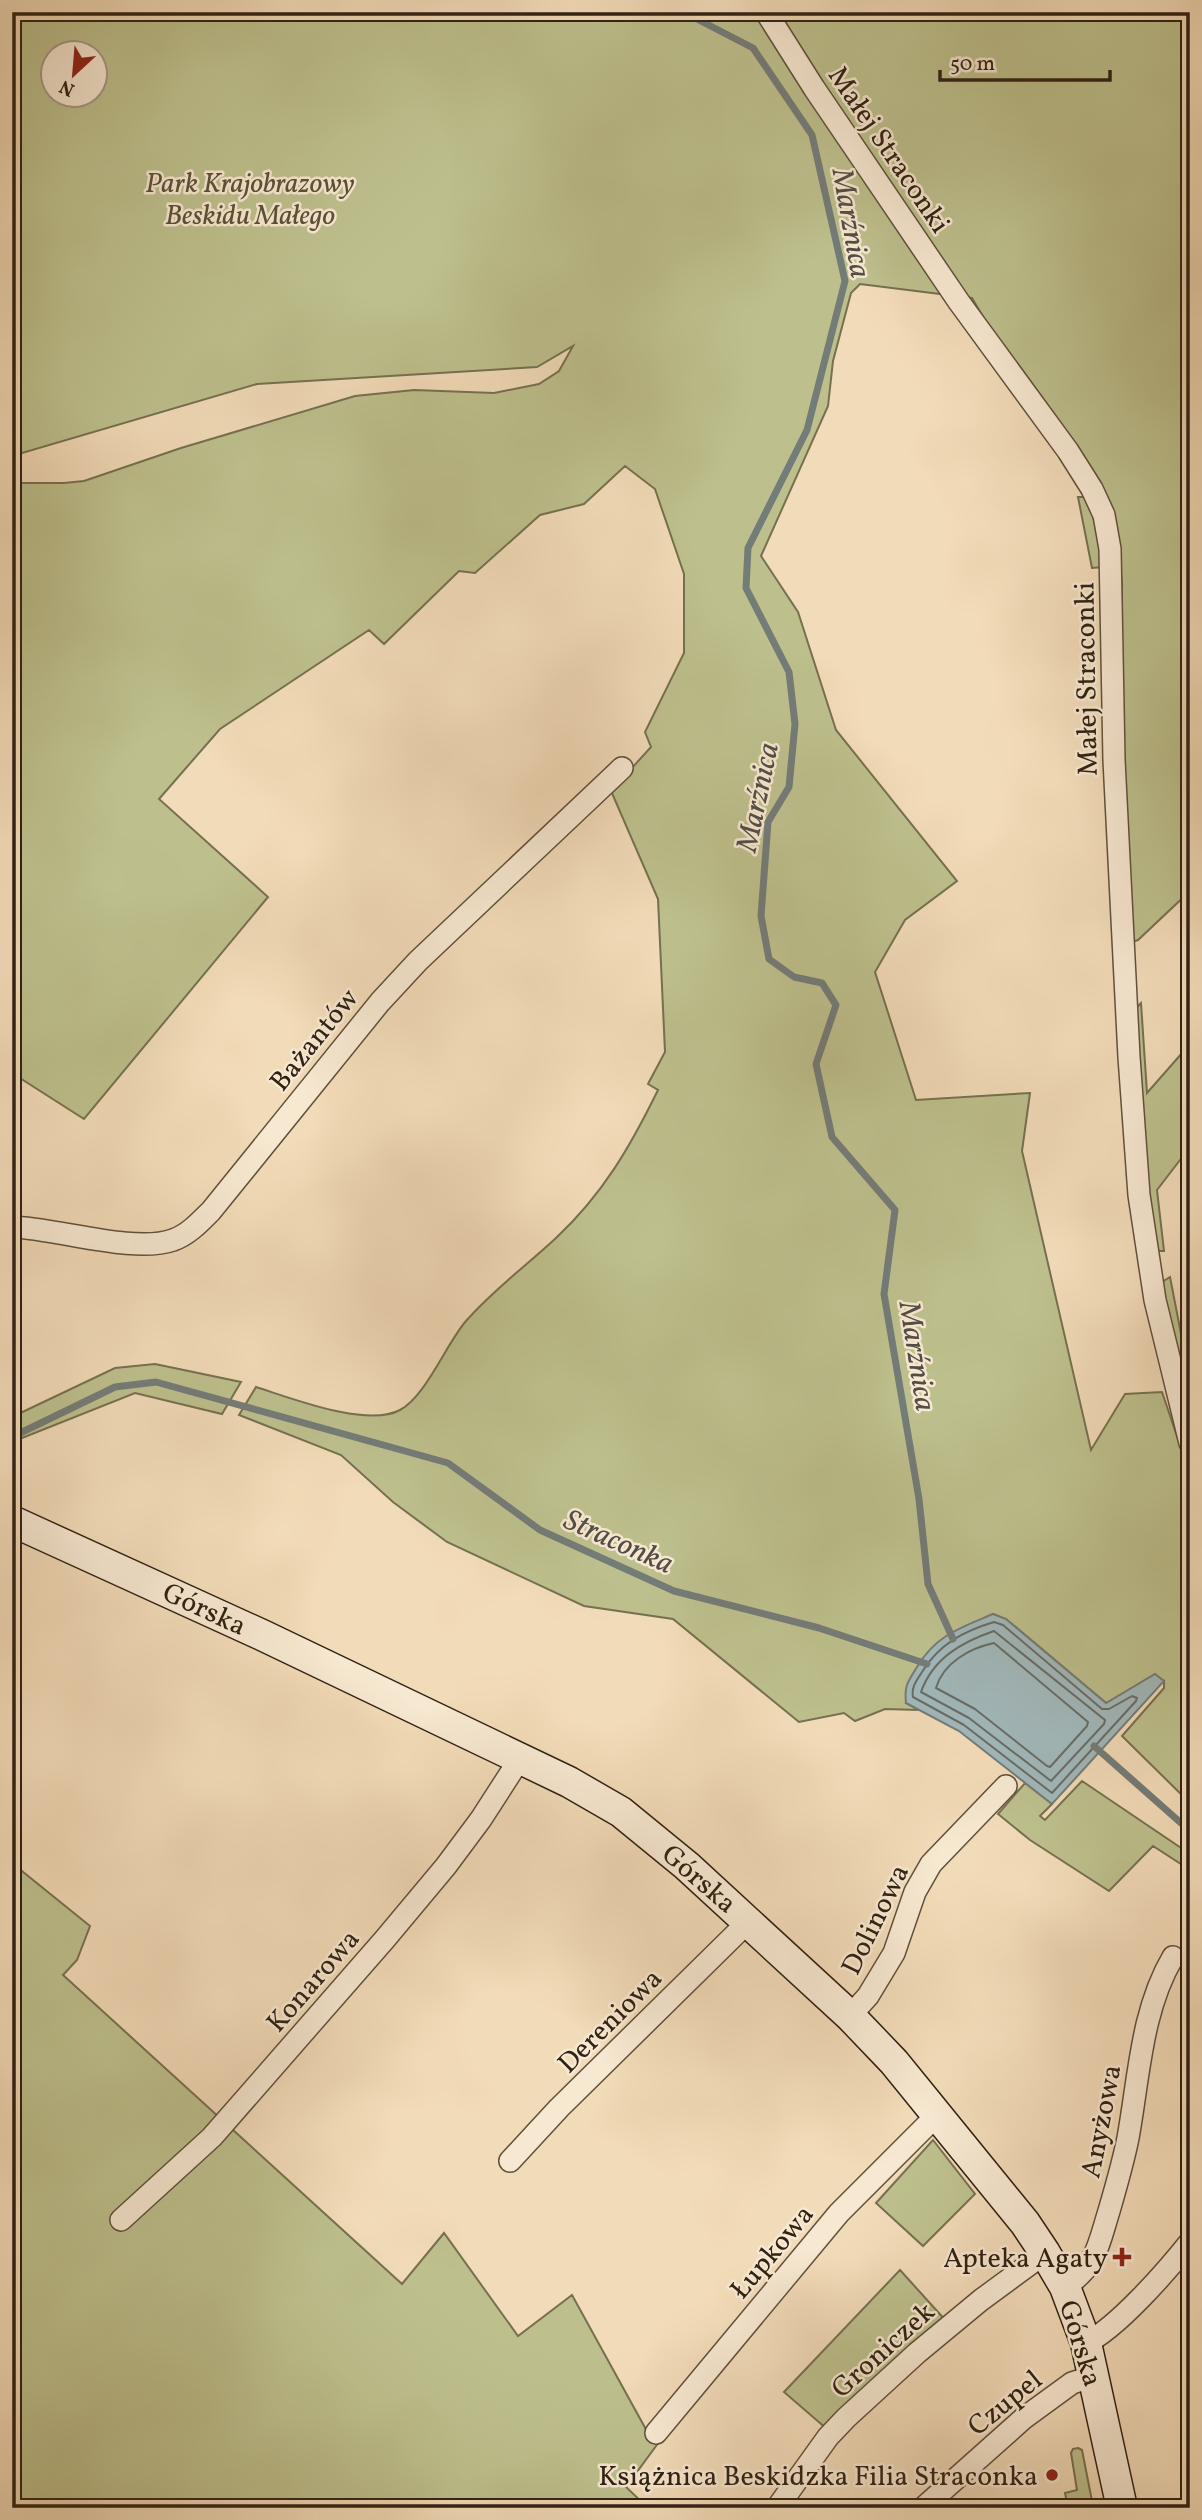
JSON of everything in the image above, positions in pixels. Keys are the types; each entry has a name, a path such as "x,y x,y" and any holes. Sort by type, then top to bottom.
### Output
{"street":[{"name":"Małej Straconki","path":"766,12 822,100 959,302 1068,451 1104,514 1111,561 1114,760 1139,1195 1155,1300 1190,1443"},
{"name":"Bażantów","path":"12,1227 150,1244 172,1240 190,1230 211,1211 348,1038 418,961 622,768"},
{"name":"Górska","path":"12,1521 158,1586 569,1782 621,1812 749,1921 850,2016 894,2062 1025,2223 1045,2253 1065,2287 1086,2343 1122,2508"},
{"name":"Konarowa","path":"121,2220 212,2137 385,1940 446,1866 521,1758"},
{"name":"Dolinowa","path":"850,2016 868,1996 894,1953 915,1892 932,1864 1006,1786"},
{"name":"Dereniowa","path":"509,2161 559,2108 749,1921"},
{"name":"Anyżowa","path":"1065,2287 1081,2277 1095,2256 1125,2152 1147,2024 1160,1981 1173,1957"},
{"name":"Łupkowa","path":"656,2433 839,2213 939,2116"},
{"path":"1086,2343 1117,2322 1190,2242"},
{"name":"Groniczek","path":"777,2508 828,2437 846,2417 981,2300 1045,2253"},
{"name":"Czupel","path":"923,2508 1034,2410 1072,2383 1094,2376"}],"green space":[{"name":"Park Krajobrazowy Beskidu Małego","path":"12,12 1190,12 1190,891 1138,940 1129,943 1121,757 1122,585 1119,549 972,298 860,284 851,293 833,361 828,406 761,556 798,612 836,730 957,881 905,920 875,972 916,1100 1030,1093 1022,1151 1091,1450 1125,1394 1162,1392 1190,1482 1190,1803 1122,1736 1164,1688 1164,1681 1106,1703 1006,1619 993,1614 906,1703 919,1710 885,1709 855,1721 844,1713 799,1722 673,1619 584,1606 447,1542 393,1502 341,1455 239,1415 256,1387 349,1414 386,1415 400,1410 427,1382 466,1321 556,1238 602,1187 637,1131 658,1090 648,1084 665,1052 658,899 611,791 651,747 645,732 684,653 684,574 655,489 625,466 584,504 540,515 475,573 459,571 384,644 369,630 220,729 159,799 268,897 84,1119 12,1073 12,483 84,481 181,448 355,396 414,390 494,393 539,384 559,371 573,346 537,367 257,384 12,456"},
{"path":"1078,497 1087,497 1090,501 1104,567 1092,568"},
{"path":"1141,1003 1147,1093 1190,1044 1190,1147 1157,1190 1164,1251 1153,1247 1135,1009"},
{"path":"1170,1277 1190,1380 1190,1412 1164,1313 1162,1282"},
{"path":"155,1364 241,1382 222,1414 135,1393 12,1442 12,1417 115,1368"},
{"path":"1082,1781 1190,1854 1190,1870 1153,1846 1109,1891 1030,1840 998,1814 1025,1783 1052,1804 1040,1816 1045,1820"},
{"path":"12,1863 90,1926 77,1960 63,1975 402,2284 444,2233 518,2336 572,2295 648,2433 659,2442 626,2487 648,2508 12,2508"},
{"path":"933,2140 975,2194 923,2246 876,2203"},
{"path":"900,2270 947,2322 828,2430 784,2392"},
{"path":"1078,2448 1082,2450 1092,2501 1103,2508 1068,2508 1065,2493 1077,2490 1071,2453"}],"water":[{"path":"993,1614 1006,1619 1106,1703 1155,1674 1164,1681 1052,1804 959,1731 906,1703 909,1680 932,1647 950,1634"}],"waterway":[{"name":"Marźnica","path":"691,12 697,19 753,48 812,135 845,281 807,430 748,548 746,588 789,672 795,724 789,787 768,822 761,916 769,959 794,977 822,983 836,1005 816,1064 832,1137 895,1210 884,1294 919,1499 928,1584 953,1639"},
{"name":"Straconka","path":"12,1437 115,1387 156,1382 448,1463 540,1530 674,1591 819,1628 927,1664"},
{"name":"Straconka","path":"1094,1746 1190,1831"}],"place":[{"name":"Apteka Agaty","path":"1122,2257"},
{"name":"Książnica Beskidzka Filia Straconka","path":"1052,2475"}]}
